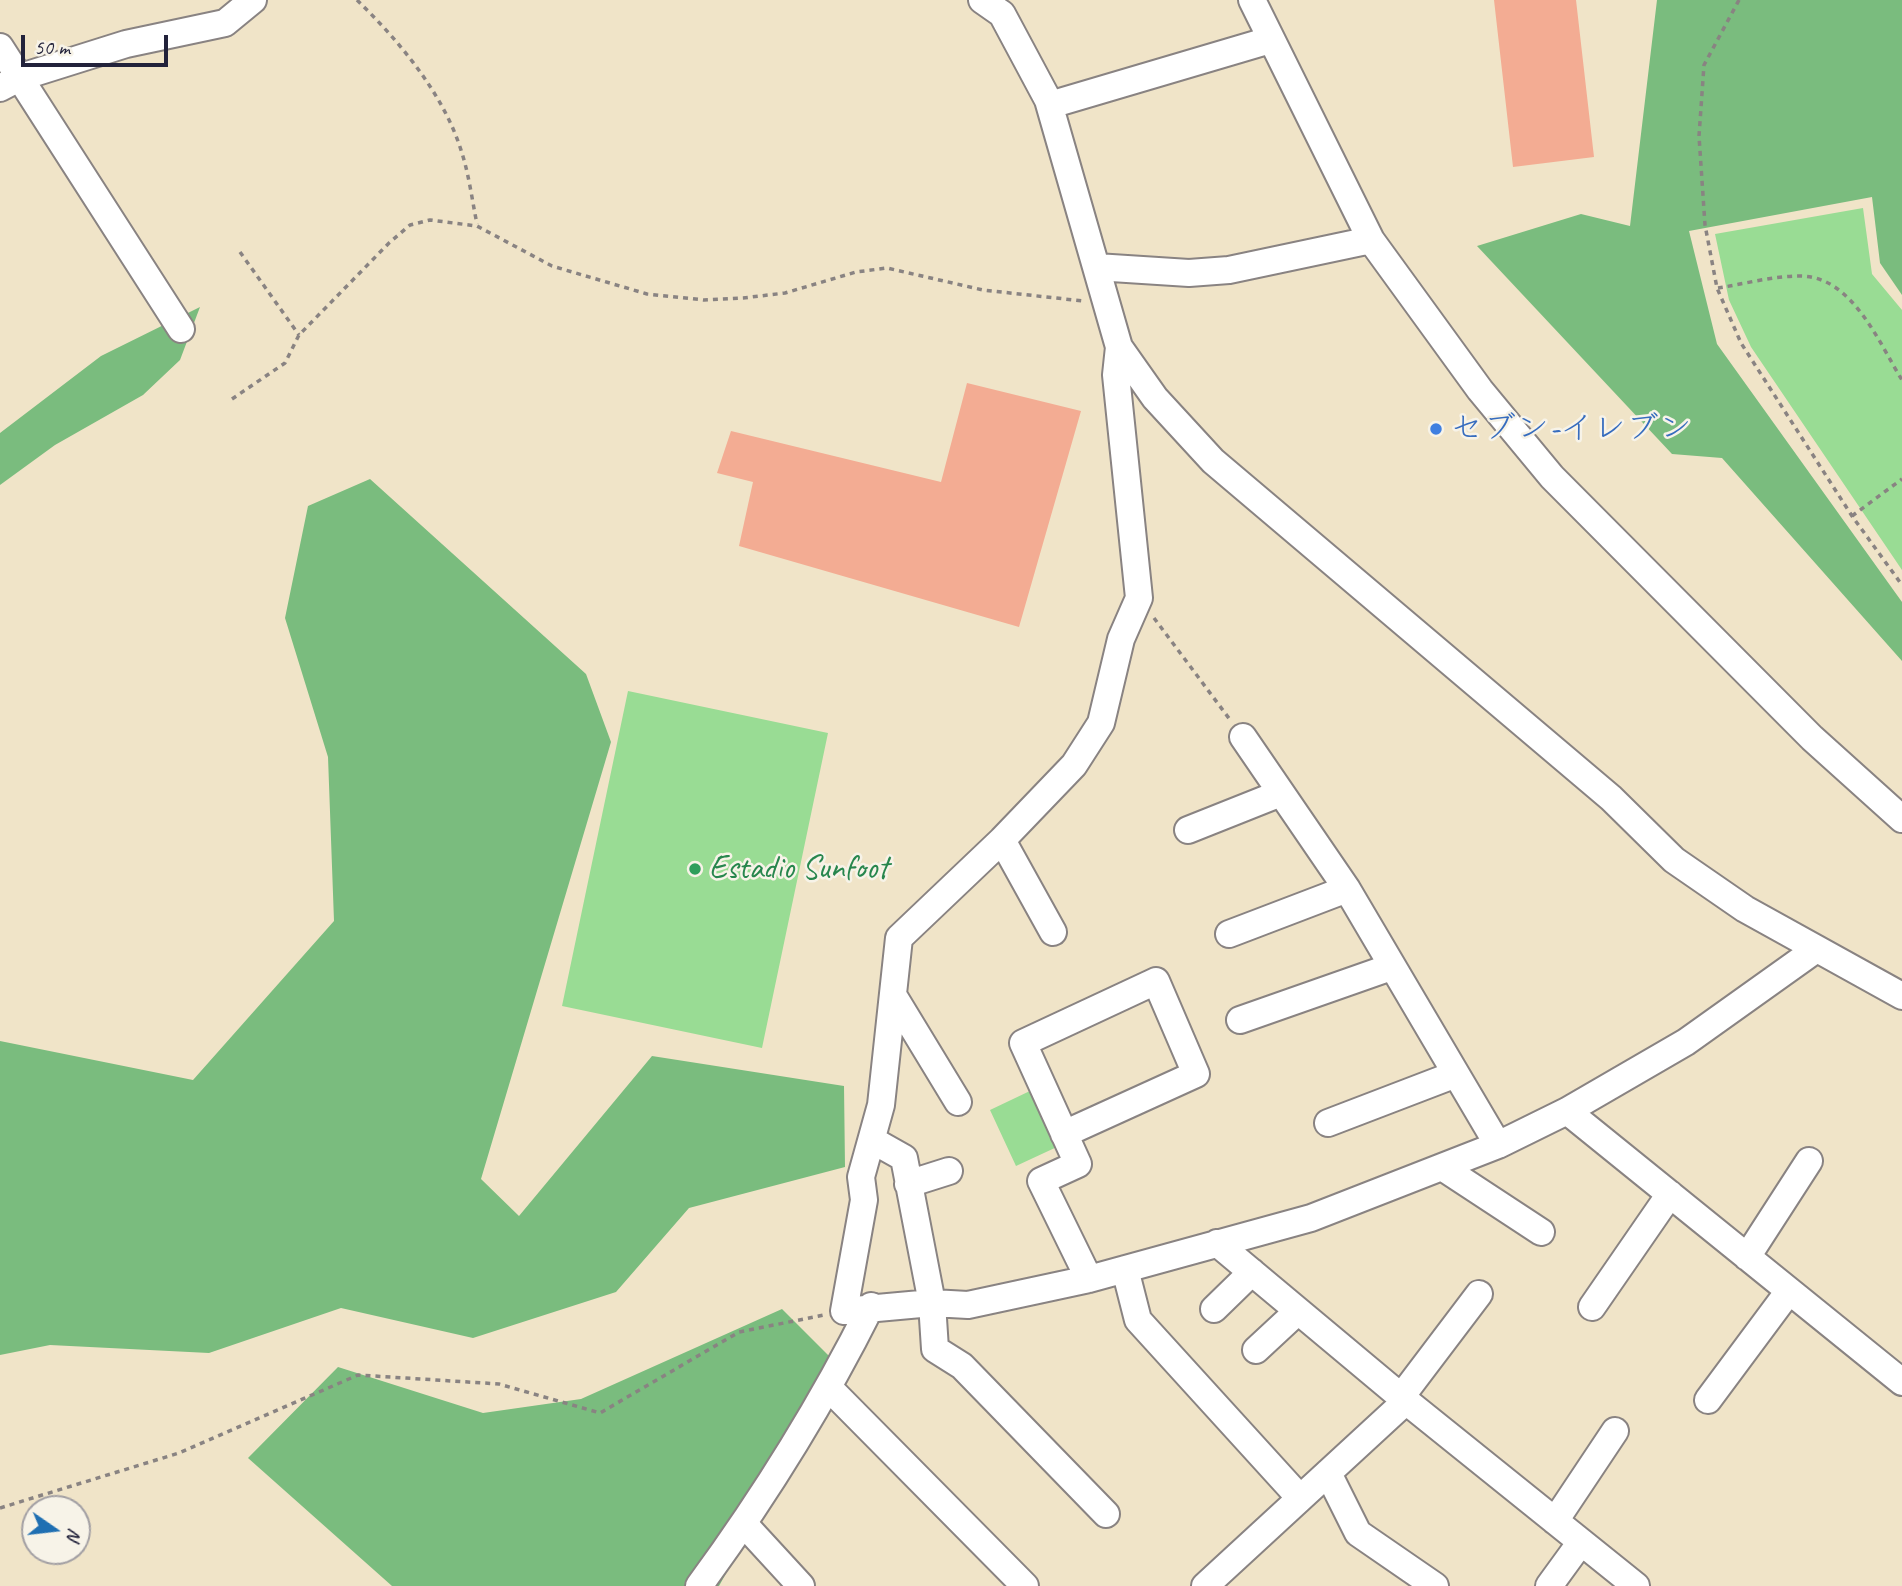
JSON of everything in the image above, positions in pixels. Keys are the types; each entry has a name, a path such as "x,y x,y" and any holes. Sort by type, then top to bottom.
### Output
{"street":[{"path":"11,83 126,44 225,23 253,0"},
{"path":"982,0 1002,14 1050,105 1119,347 1155,398 1213,461 1612,798 1674,860 1745,909 1902,996"},
{"path":"1252,0 1371,240 1480,390 1552,477 1812,738 1902,819"},
{"path":"1050,105 1270,40"},
{"path":"0,47 11,83 181,328"},
{"path":"1096,267 1137,272 1229,270 1371,240"},
{"path":"1119,347 1116,375 1139,598 1121,639 1101,723 1093,740 1074,765 1002,840 899,938 881,1105 861,1177 864,1200 844,1311 871,1306 932,1303 968,1305 1089,1279 1311,1218 1498,1145 1567,1111 1686,1042 1815,950"},
{"path":"1243,737 1347,889 1498,1145"},
{"path":"1188,830 1281,793"},
{"path":"1002,840 1053,932"},
{"path":"1229,934 1347,889"},
{"path":"1240,1020 1391,967"},
{"path":"1064,1134 1196,1074 1156,981 1023,1043 1064,1134 1078,1164 1041,1181 1089,1279"},
{"path":"893,995 958,1101"},
{"path":"1328,1123 1456,1074"},
{"path":"1567,1111 1902,1382"},
{"path":"872,1140 904,1158 932,1303 935,1349 962,1366 1106,1514"},
{"path":"1747,1256 1809,1161"},
{"path":"1442,1167 1541,1232"},
{"path":"908,1184 949,1171"},
{"path":"1592,1307 1670,1194"},
{"path":"1217,1243 1404,1399 1636,1586"},
{"path":"1125,1269 1138,1320 1300,1498"},
{"path":"1214,1308 1252,1272"},
{"path":"1708,1401 1789,1291"},
{"path":"1205,1586 1404,1399 1479,1294"},
{"path":"699,1586 744,1524 830,1389 871,1306"},
{"path":"1256,1349 1298,1311"},
{"path":"830,1389 1025,1586"},
{"path":"1555,1521 1615,1431"},
{"path":"1328,1473 1358,1533 1435,1586"},
{"path":"744,1524 801,1586"},
{"path":"1549,1586 1581,1542"}],"path":[{"path":"357,0 419,72 447,118 461,149 477,226"},
{"path":"1739,0 1704,65 1699,136 1705,225 1717,288 1741,343 1852,516 1902,585"},
{"path":"232,399 285,363 299,335 389,243 410,225 430,220 477,226 552,266 592,281 647,295 704,299 743,298 785,293 856,272 887,268 983,290 1106,303"},
{"path":"240,252 299,335"},
{"path":"1717,288 1801,275 1834,285 1855,305 1902,380"},
{"path":"1852,516 1902,479"},
{"path":"1139,598 1243,737"},
{"path":"0,1508 179,1453 358,1375 499,1384 600,1413 739,1332 844,1311"}],"green space":[{"path":"1657,0 1902,0 1902,295 1880,263 1872,197 1689,231 1717,344 1902,602 1902,661 1722,458 1672,454 1477,246 1581,214 1630,226"},
{"path":"1863,208 1872,274 1902,310 1902,570 1751,347 1729,300 1715,234"},
{"path":"200,307 180,360 143,395 55,445 0,485 0,433 101,356"},
{"path":"370,479 586,674 611,742 481,1179 519,1216 652,1056 844,1086 845,1167 689,1208 616,1292 473,1338 341,1308 209,1353 50,1345 0,1355 0,1041 193,1080 334,921 328,757 285,618 308,506"},
{"name":"Estadio Sunfoot","path":"628,691 828,733 762,1048 562,1006"},
{"path":"1032,1090 1059,1146 1016,1166 990,1110"},
{"path":"782,1309 847,1374 778,1480 719,1586 392,1586 248,1458 338,1367 483,1413 581,1399"}],"building":[{"path":"1494,0 1576,0 1594,157 1513,167"},
{"path":"967,383 1081,411 1019,627 739,546 753,482 717,473 731,431 941,482"}],"place":[{"name":"セブン-イレブン","path":"1436,429"},
{"name":"Estadio Sunfoot","path":"695,869"}]}
